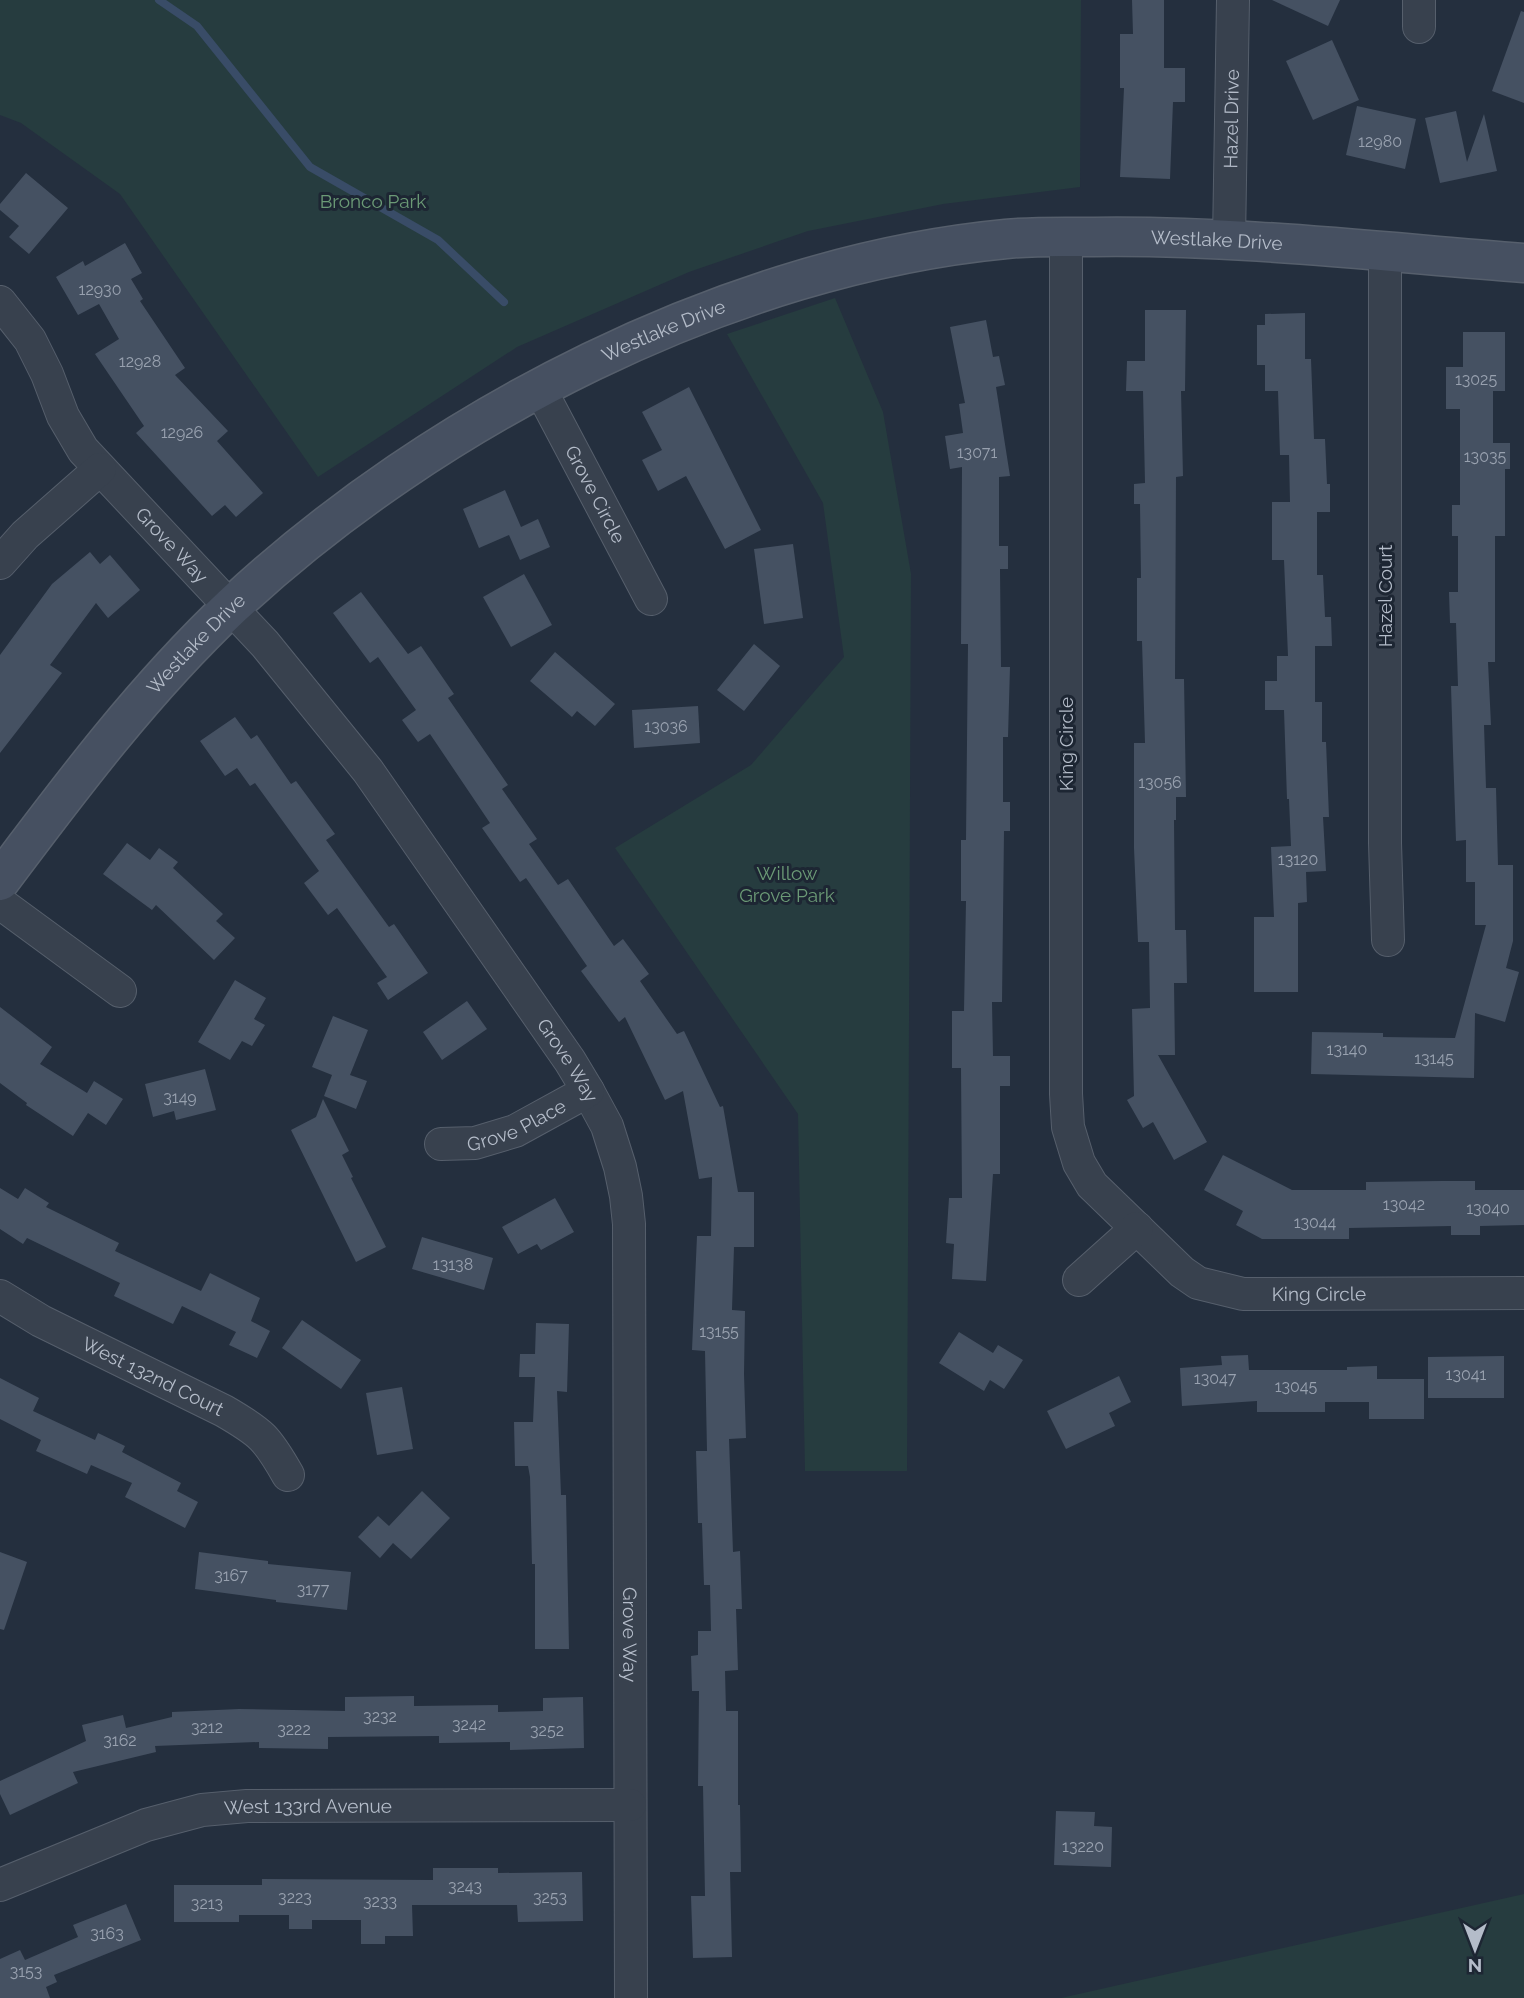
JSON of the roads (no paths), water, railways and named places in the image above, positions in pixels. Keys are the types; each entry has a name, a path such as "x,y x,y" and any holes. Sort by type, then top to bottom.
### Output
{"street":[{"name":"Hazel Drive","path":"1229,240 1233,0"},
{"name":"Westlake Drive","path":"0,881 102,748 162,680 231,607 297,550 391,478 455,436 540,389 669,327 837,268 924,249 1010,238 1172,236 1524,262"},
{"name":"King Circle","path":"1066,237 1066,1094 1068,1127 1079,1163 1092,1185 1182,1272 1199,1283 1243,1294 1524,1293"},
{"name":"Hazel Court","path":"1385,253 1385,843 1388,940"},
{"name":"Grove Way","path":"0,302 30,340 63,416 83,450 265,644 368,771 570,1061 607,1126 620,1167 629,1224 631,1998"},
{"name":"Grove Circle","path":"540,389 651,599"},
{"path":"0,563 24,536 100,469"},
{"path":"0,903 120,991"},
{"name":"Grove Place","path":"440,1144 475,1143 515,1131 588,1091"},
{"path":"1079,1280 1136,1227"},
{"name":"West 132nd Court","path":"0,1296 41,1321 254,1428 269,1442 288,1475"},
{"name":"West 133rd Avenue","path":"0,1885 146,1825 202,1810 247,1806 630,1805"}],"waterway":[{"path":"159,0 197,26 310,167 438,240 504,302"}],"park label":[{"name":"Bronco Park","path":"373,201"},
{"name":"Willow Grove Park","path":"787,884"}]}
